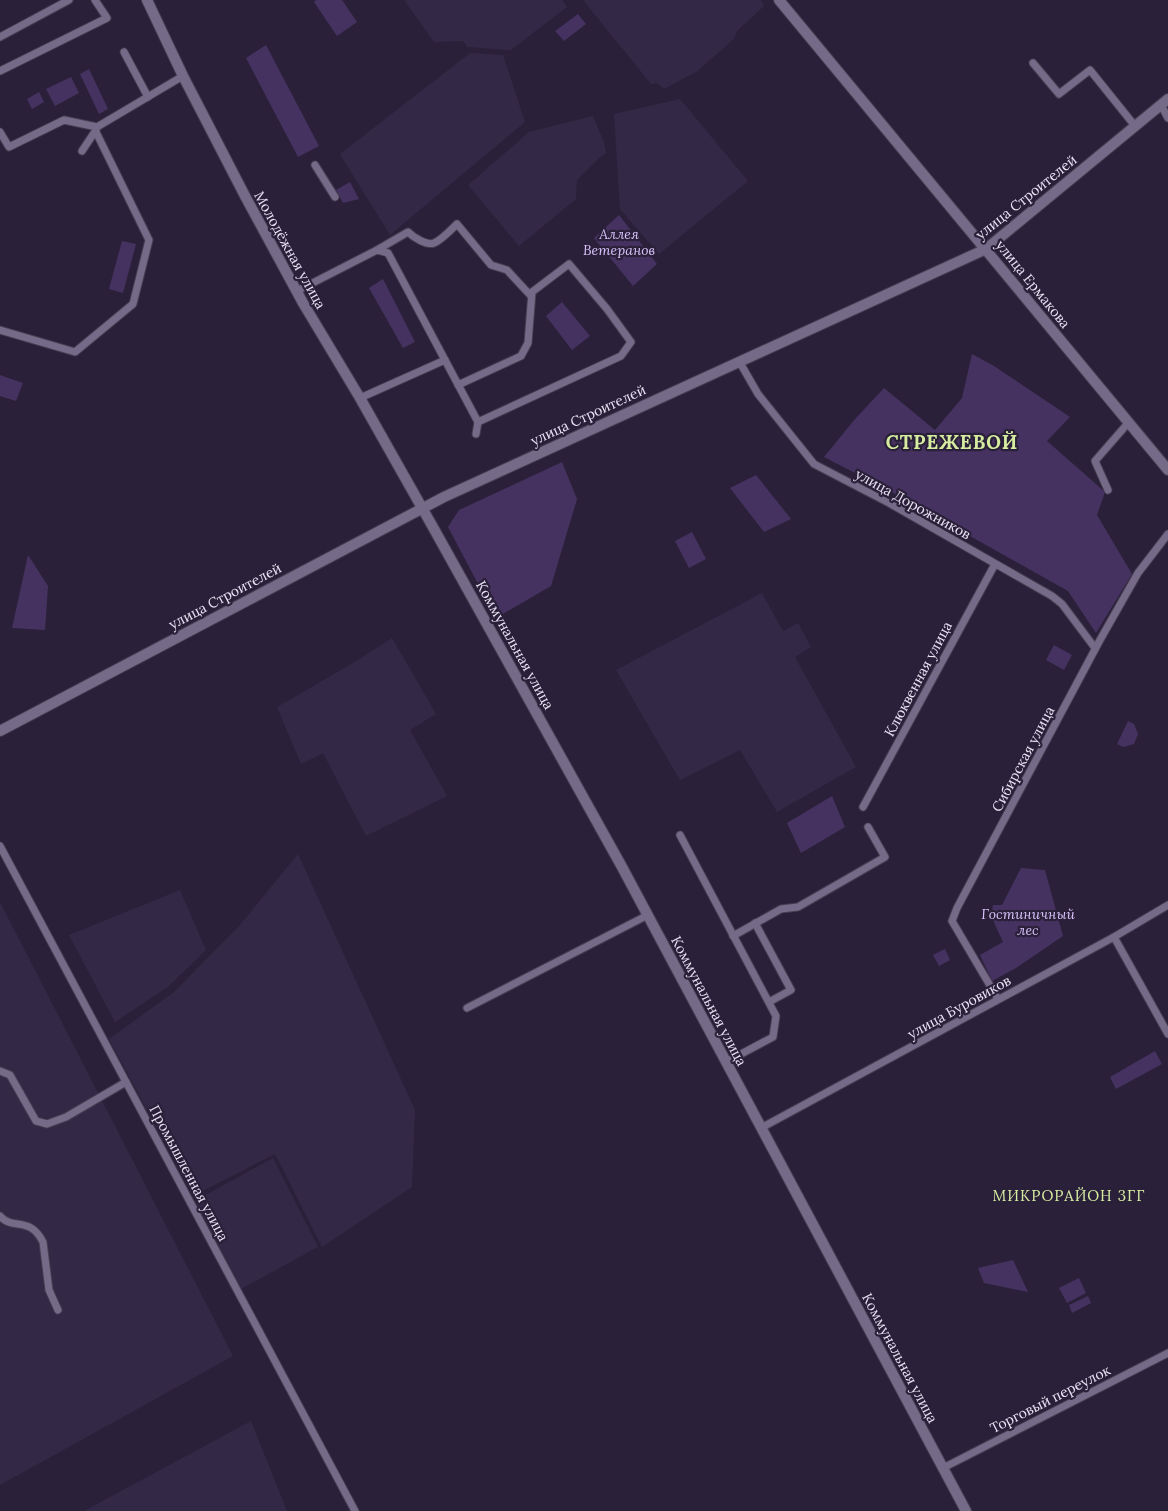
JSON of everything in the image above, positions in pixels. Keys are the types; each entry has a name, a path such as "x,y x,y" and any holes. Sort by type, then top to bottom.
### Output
{"main road":[{"name":"Молодёжная улица","path":"147,0 244,196 422,508"},
{"name":"улица Ермакова","path":"783,1 1168,470"},
{"name":"улица Строителей","path":"0,731 422,508 986,249 1165,102"},
{"name":"Коммунальная улица","path":"422,508 648,915 966,1511"}],"street":[{"path":"0,38 69,0"},
{"path":"0,71 107,18 95,0"},
{"path":"124,52 148,97"},
{"path":"1033,63 1059,94 1090,70 1135,126"},
{"path":"82,151 96,130 183,76"},
{"path":"1165,102 1168,118"},
{"path":"0,330 75,352 133,304 149,240 96,130 64,120 9,147 1,136"},
{"path":"316,164 335,197"},
{"path":"297,291 408,232 428,243 435,243 457,224 491,265 507,270 531,296"},
{"path":"377,250 388,253 478,422 476,434"},
{"path":"458,386 522,356 528,343 532,292 568,264 607,309 631,342 621,356 478,422"},
{"path":"360,398 445,360"},
{"name":"улица Дорожников","path":"739,361 758,394 814,464 889,503 1052,596 1062,604 1095,648"},
{"path":"1108,490 1095,461 1128,422"},
{"name":"Сибирская улица","path":"998,1000 952,921 957,908 1095,648 1138,573 1168,534"},
{"name":"Клюквенная улица","path":"863,807 995,564"},
{"path":"733,936 781,908 798,907 885,857 868,827"},
{"path":"680,835 776,1016 773,1037 726,1062"},
{"name":"Промышленная улица","path":"0,846 355,1511"},
{"name":"улица Буровиков","path":"761,1128 1114,937 1168,905"},
{"path":"467,1008 648,915"},
{"path":"755,923 791,990 769,1002"},
{"path":"1114,937 1168,1034"},
{"path":"0,1071 10,1075 36,1120 47,1124 66,1117 126,1082"},
{"path":"0,1216 4,1221 32,1227 43,1242 49,1290 58,1310"},
{"name":"Торговый переулок","path":"943,1468 1168,1353"}],"shaded area":[{"path":"404,0 562,0 567,7 511,50 467,47 463,41 434,42"},
{"path":"583,0 761,0 764,6 737,31 734,39 696,72 664,89 657,83 651,84"},
{"path":"470,53 503,55 525,122 390,235 340,154"},
{"path":"680,99 748,181 659,254 620,209 614,114"},
{"path":"593,116 604,142 606,153 577,180 576,199 519,246 468,185 529,132"},
{"path":"762,593 783,631 798,623 811,647 795,657 856,767 777,812 740,750 680,780 616,670"},
{"path":"392,638 436,714 410,730 447,796 366,836 323,753 301,764 277,707"},
{"path":"298,854 415,1110 412,1187 322,1247 275,1154 193,1196 109,1039 174,992 239,926"},
{"path":"180,890 206,950 169,986 115,1022 69,935"},
{"path":"0,902 233,1356 0,1485"},
{"path":"273,1158 318,1247 241,1289 195,1201"},
{"path":"251,1421 287,1511 84,1511"}],"green space":[{"path":"316,0 342,0 357,22 337,36 314,2"},
{"path":"578,14 586,24 564,41 555,31"},
{"path":"266,45 319,146 298,157 246,58"},
{"path":"89,69 108,109 99,114 80,74"},
{"path":"71,77 79,93 55,106 46,89"},
{"path":"39,92 44,102 32,109 27,99"},
{"path":"350,182 359,199 343,203 336,190"},
{"name":"Аллея Ветеранов","path":"619,215 657,264 633,286 594,238"},
{"path":"122,241 136,244 123,293 109,289"},
{"path":"383,279 415,342 403,348 369,288"},
{"path":"562,302 590,336 572,350 546,316"},
{"path":"972,354 994,366 1070,417 1047,441 1105,492 1097,515 1132,574 1096,633 1068,591 888,490 824,457 855,419 884,388 935,430 962,398"},
{"path":"0,375 23,383 16,401 0,396"},
{"path":"562,462 577,499 551,586 496,618 448,527 459,510"},
{"path":"756,475 791,519 764,532 730,488"},
{"path":"692,532 706,559 689,568 675,541"},
{"path":"28,555 48,586 45,630 12,628"},
{"path":"1054,645 1072,655 1064,670 1046,660"},
{"path":"1128,721 1134,724 1138,734 1134,744 1123,747 1117,744"},
{"path":"832,796 845,827 801,853 787,823"},
{"name":"Гостиничный лес","path":"1021,868 1045,870 1063,936 1016,968 992,981 980,955 1003,942 991,916 993,905 1002,905"},
{"path":"945,949 950,960 939,966 933,955"},
{"path":"1155,1051 1162,1064 1116,1089 1110,1077"},
{"path":"1013,1260 1028,1292 984,1283 978,1268"},
{"path":"1079,1278 1086,1293 1067,1303 1059,1288"},
{"path":"1088,1296 1091,1303 1072,1313 1069,1305"}],"district":[{"name":"СТРЕЖЕВОЙ","path":"952,442"},
{"name":"МИКРОРАЙОН 3ГГ","path":"1069,1196"}]}
